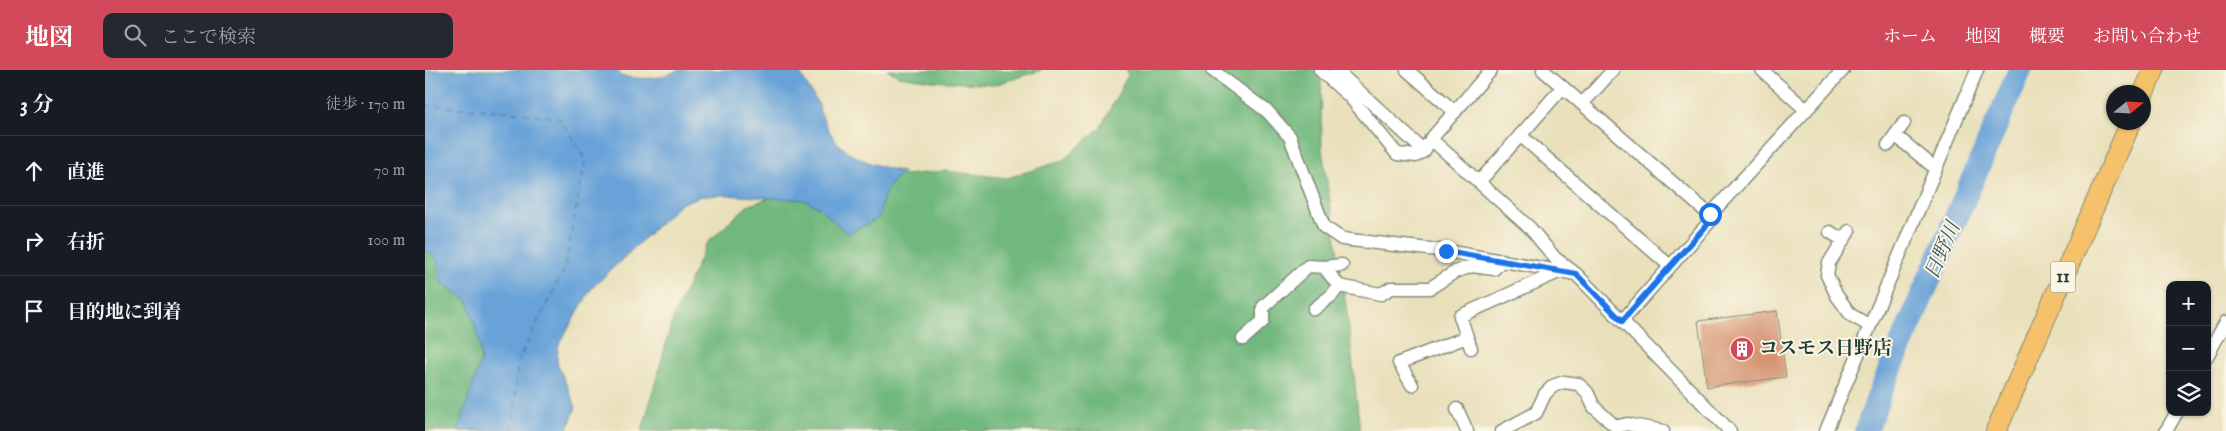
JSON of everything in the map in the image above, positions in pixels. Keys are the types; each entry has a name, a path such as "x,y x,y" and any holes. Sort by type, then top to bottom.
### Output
{"main road":[{"path":"2147,85 2154,70"},
{"name":"11","path":"1996,431 2128,130"}],"street":[{"path":"1212,70 1269,112 1290,137 1324,227 1342,239 1446,251 1576,274"},
{"path":"1320,70 1350,97 1397,154 1416,156 1425,151 1431,139 1491,70"},
{"path":"1336,70 1425,151"},
{"path":"1407,70 1455,112"},
{"path":"1543,70 1713,218 1622,321"},
{"path":"1582,104 1613,70"},
{"path":"1762,70 1806,110"},
{"path":"1710,214 1843,70"},
{"path":"1826,431 1977,70"},
{"path":"1479,182 1563,87"},
{"path":"1904,123 1891,140 1936,168"},
{"path":"1520,135 1670,266"},
{"path":"1431,139 1530,228 1555,258 1576,274 1726,430"},
{"path":"1830,232 1846,236 1829,263 1827,275 1837,296 1851,315 1870,326"},
{"path":"1324,267 1339,286 1381,294 1391,288 1430,288 1455,272 1471,266 1494,269 1502,260"},
{"path":"1243,339 1263,321 1263,307 1307,266 1343,265"},
{"path":"1412,385 1399,363 1469,343 1460,316 1561,271"},
{"path":"1313,309 1332,296 1339,286"},
{"path":"2211,349 2226,322"},
{"path":"1501,431 1536,413 1545,394 1553,386 1564,382 1578,384 1587,392 1594,407 1616,429 1627,424 1663,431"},
{"path":"1457,409 1467,431"},
{"path":"2166,431 2175,416"}],"green space":[{"path":"887,70 1042,70 994,85 932,81 899,76"},
{"path":"1126,70 1315,70 1321,81 1322,149 1348,319 1360,431 642,431 673,318 707,243 747,206 804,185 945,171 1007,178 1062,161 1100,128 1128,75"},
{"path":"530,181 468,431 425,431 425,197"}],"water":[{"path":"425,70 618,70 620,76 657,78 677,70 798,70 820,107 819,110 829,130 843,148 859,158 876,165 903,172 892,182 886,192 879,218 847,234 820,208 805,200 723,195 702,196 680,204 591,289 558,346 557,362 576,407 567,431 458,431 481,359 479,340 468,301 441,283 437,260 425,248"}],"building":[{"name":"コスモス日野店","path":"1777,311 1786,377 1707,387 1698,321"}],"waterway":[{"name":"日野川","path":"1866,431 1880,393 2020,70"}],"ferry route":[{"path":"425,105 514,112 559,118 586,159 564,270 518,361 513,431"}],"place":[{"name":"コスモス日野店","path":"1742,349"}],"route":[{"path":"1446,251 1576,274 1622,321 1713,218 1710,214"}]}
